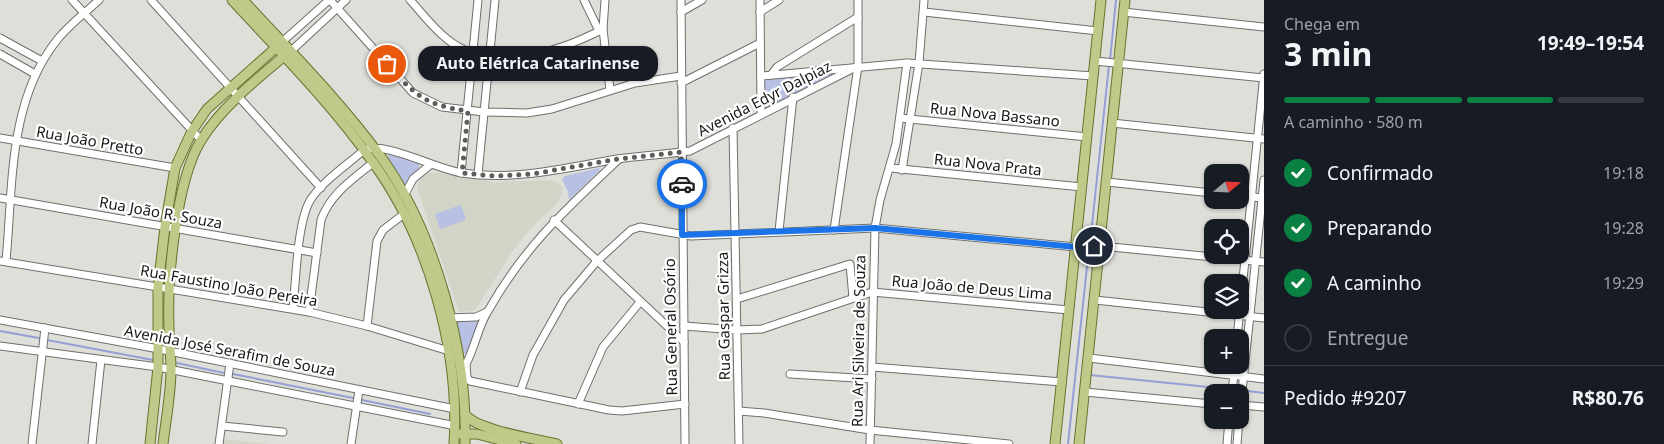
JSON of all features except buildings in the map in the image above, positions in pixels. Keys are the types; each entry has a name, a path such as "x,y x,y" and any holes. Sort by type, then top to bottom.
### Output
{"main road":[{"path":"232,0 279,45"},
{"path":"243,0 279,45 368,148 404,196 428,247 442,288 463,364 465,444"},
{"path":"1055,444 1069,310 1080,247 1082,187 1093,76 1098,61 1101,0"},
{"path":"1080,444 1095,300 1097,246 1107,182 1115,63 1124,0"},
{"path":"150,444 159,349 158,287 165,227 175,168 192,131 208,110 279,45"},
{"path":"163,444 171,370 168,327 170,290 176,230 184,181 191,159 201,140 216,120 287,54"},
{"path":"368,148 404,214 420,249 434,290 449,351 454,385 454,444"},
{"path":"455,409 459,408 469,420 482,425 557,444"},
{"path":"455,429 459,434 516,444"}],"street":[{"path":"72,0 201,140"},
{"path":"3,261 12,200 17,141 23,108 35,74 58,39 99,0"},
{"path":"151,0 321,188"},
{"path":"279,45 329,0 413,93 442,107 468,111 527,113 552,109 635,83 681,80 760,43"},
{"path":"287,54 346,0"},
{"path":"410,0 447,39 474,52 489,56 541,54 601,30"},
{"path":"462,173 478,0"},
{"path":"478,174 495,0"},
{"path":"584,0 601,30"},
{"path":"605,0 601,30 610,90"},
{"name":"Rua General Osório","path":"681,0 685,444"},
{"path":"681,12 702,0"},
{"path":"760,0 761,113"},
{"path":"760,12 779,0"},
{"path":"834,230 858,66 858,0"},
{"path":"902,170 919,63 924,0"},
{"path":"924,12 1098,31"},
{"path":"1123,12 1264,27"},
{"path":"771,74 777,67 858,17"},
{"path":"0,38 42,61"},
{"path":"0,54 35,74"},
{"path":"1098,61 1264,78"},
{"path":"761,76 907,63 1093,76"},
{"name":"Rua Ari Silveira de Souza","path":"870,444 872,292 875,228 880,200 891,168 907,63"},
{"name":"Avenida Edyr Dalpiaz","path":"368,148 383,147 430,165 462,173 478,174 532,174 618,159 690,151 761,113 858,66"},
{"path":"1249,224 1261,139 1264,74"},
{"path":"779,231 793,97"},
{"name":"Rua Nova Bassano","path":"900,118 1087,137"},
{"path":"1112,124 1261,139"},
{"name":"Rua Gaspar Grizza","path":"733,128 739,444"},
{"name":"Rua João Pretto","path":"0,138 175,168"},
{"path":"293,308 298,250 310,201 321,188 368,148"},
{"path":"618,159 554,220 516,265 487,312 463,364 467,378 470,380 578,404 622,411 685,404"},
{"path":"309,312 321,220 325,207 334,196 374,162"},
{"path":"404,196 413,179 430,165"},
{"name":"Rua Nova Prata","path":"891,168 1082,187"},
{"path":"1243,384 1264,180"},
{"path":"1107,182 1204,192"},
{"path":"1249,197 1263,198"},
{"name":"Rua João R. Souza","path":"0,198 317,253"},
{"path":"367,326 377,241 388,226 404,214"},
{"path":"554,220 684,342"},
{"path":"520,392 533,355 548,325 564,300 596,261 631,230 640,227 682,235 875,228 1204,256"},
{"path":"1249,260 1264,262"},
{"name":"Rua Faustino João Pereira","path":"3,261 170,290 293,308 367,326 449,351"},
{"path":"737,299 850,264 853,298"},
{"path":"684,326 737,330 772,327 872,292"},
{"name":"Rua João de Deus Lima","path":"872,292 1069,310"},
{"path":"1095,300 1204,312"},
{"path":"578,404 603,348 640,302"},
{"path":"449,318 476,317 487,312"},
{"path":"1250,317 1264,318"},
{"name":"Avenida José Serafim de Souza","path":"0,320 159,349 455,409"},
{"path":"32,444 44,328"},
{"name":"Avenida José Serafim de Souza","path":"0,346 158,368 228,380 451,425 455,429"},
{"path":"1089,358 1264,379"},
{"path":"92,444 101,360"},
{"path":"219,444 230,363"},
{"path":"872,367 1062,382"},
{"path":"790,374 872,379"},
{"path":"1233,384 1234,375"},
{"path":"351,444 359,390"},
{"path":"1085,392 1204,403"},
{"path":"1249,406 1264,407"},
{"path":"739,411 774,414 870,430 1009,444"},
{"path":"222,426 283,432"},
{"path":"1227,444 1228,429"},
{"path":"1237,444 1238,429"}],"shaded area":[{"path":"841,70 764,109 765,78"},
{"path":"389,154 419,164 419,168 407,184 402,184 386,160"},
{"path":"599,168 600,170 569,200 568,192 562,179 565,176"},
{"path":"429,173 442,173 493,182 552,180 563,187 562,194 556,204 532,227 510,255 475,310 459,312 417,187 421,178"},
{"path":"461,205 466,220 440,229 435,214"},
{"path":"477,321 479,323 468,353 463,354 455,322"},
{"path":"223,439 268,444 222,444"}],"waterway":[{"path":"1110,60 1116,0"},
{"path":"1090,244 1109,65"},
{"path":"1068,444 1089,248"},
{"path":"0,331 39,338"},
{"path":"47,340 153,360"},
{"path":"177,363 224,373"},
{"path":"233,374 353,398"},
{"path":"1090,375 1204,387"},
{"path":"1249,391 1264,393"},
{"path":"362,400 430,414"},
{"path":"518,440 533,444"}],"way so far":[{"path":"387,64 413,93 425,100 442,107 468,111 462,173 512,176 554,171 618,159 681,152 682,184"}],"place":[{"name":"Auto Elétrica Catarinense","path":"387,64"}],"route":[{"path":"682,184 682,235 875,228 1076,247 1094,246"}]}
